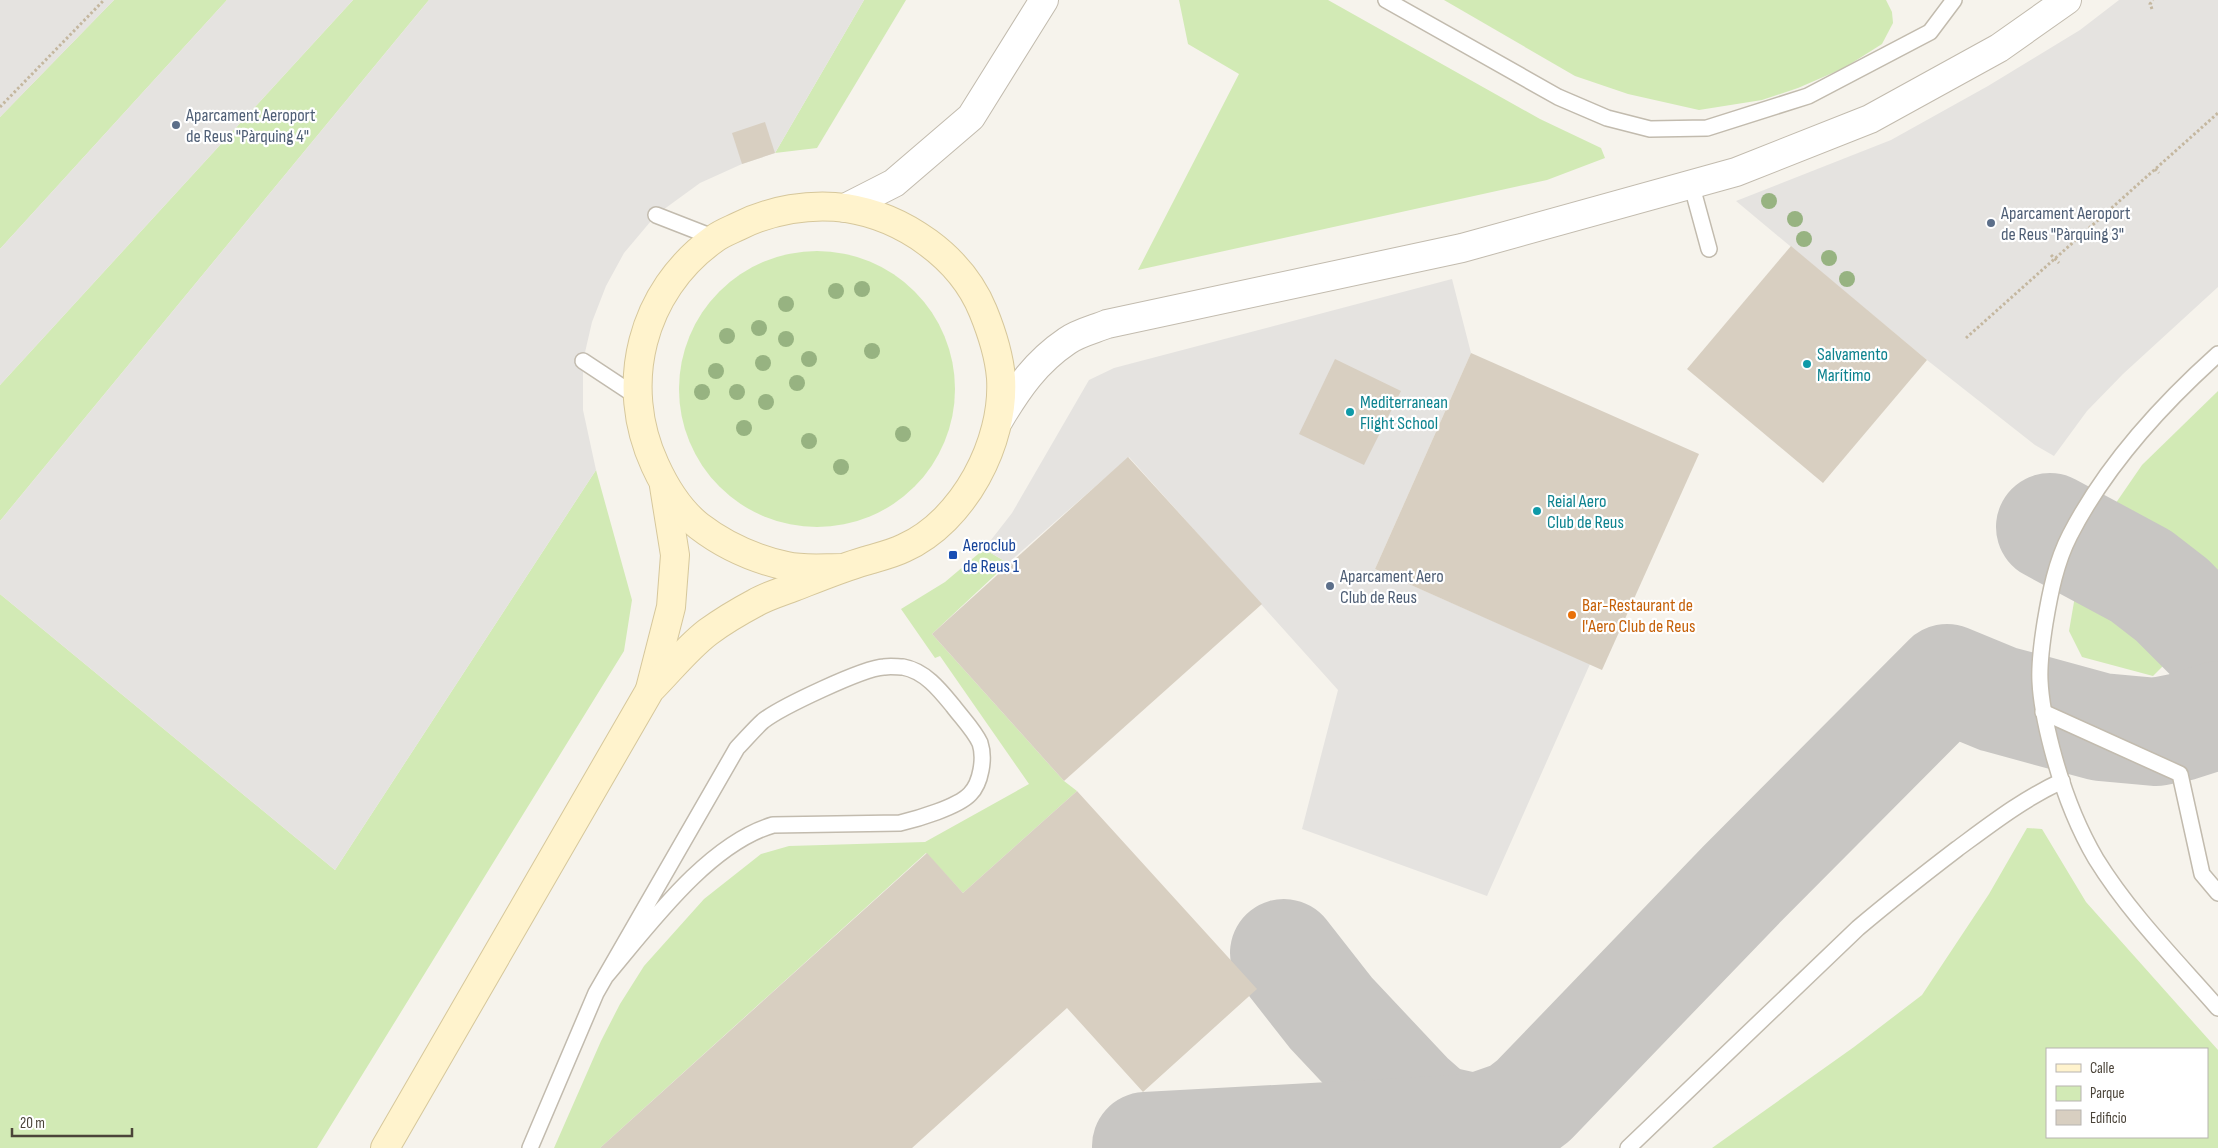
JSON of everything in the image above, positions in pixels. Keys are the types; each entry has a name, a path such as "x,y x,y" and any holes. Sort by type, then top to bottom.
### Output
{"main road":[{"path":"385,1148 650,690 707,632 758,601 841,568 904,548 934,530 956,507 983,466 999,420 1001,378 994,337 978,299 954,265 922,238 885,218 846,208 800,207 756,217 715,238 681,269 656,306 640,350 636,396 644,443 664,486 675,555 671,608 650,690"},
{"path":"664,486 698,525 740,552 790,568 841,568"}],"street":[{"path":"846,208 894,183 971,117 1044,0"},
{"path":"999,420 1022,382 1043,361 1068,340 1107,324 1462,248 1736,172 1870,118 2000,48 2067,0"}],"lane":[{"path":"1386,0 1558,97 1607,118 1650,129 1707,128 1808,96 1930,32 1954,0"},
{"path":"1692,183 1709,249"},
{"path":"656,215 715,238"},
{"path":"2218,354 2145,426 2102,480 2069,536 2051,587 2041,645 2040,680 2043,712 2062,781 2071,808 2096,858 2123,900 2218,1008"},
{"path":"583,361 636,396"},
{"path":"530,1148 596,993 737,748 764,721 788,707 860,672 884,666 898,667 922,674 940,690 980,743 983,759 977,780 970,794 919,819 900,823 773,824 756,830 736,842 680,889 606,976"},
{"path":"2043,712 2180,774 2202,874 2218,892"},
{"path":"1628,1148 1858,928 1895,896 2008,810 2034,794 2062,781"}],"path":[{"path":"0,107 104,0"},
{"path":"2152,9 2150,4 2153,0"},
{"path":"1966,338 2218,113"},
{"path":"2155,169 2159,173"},
{"path":"2051,254 2059,263"}],"green space":[{"path":"114,0 227,0 0,249 0,117"},
{"path":"353,0 429,0 0,521 0,385"},
{"path":"864,0 906,0 817,148 775,153"},
{"path":"1179,0 1328,0 1540,119 1601,148 1605,158 1547,180 1138,270 1239,74 1188,44"},
{"path":"1444,0 1886,0 1892,12 1893,23 1882,44 1844,68 1798,88 1762,100 1699,110 1628,94 1575,76"},
{"path":"831,251 870,261 882,267 905,282 924,301 945,336 953,362 955,389 953,416 945,442 932,466 915,487 894,504 870,517 831,527 803,527 764,517 752,511 729,496 710,477 689,442 681,416 679,375 689,336 695,324 710,301 729,282 764,261 790,253"},
{"path":"2218,391 2218,590 2153,563 2098,529 2142,465"},
{"path":"596,470 632,600 624,651 317,1148 0,1148 0,594 335,870"},
{"path":"984,549 1008,563 932,634 1064,781 1077,791 963,893 926,853 600,1148 554,1148 601,1041 620,1004 644,966 704,899 761,854 789,846 925,842 1029,784 940,656 935,658 901,609 945,582"},
{"path":"2079,573 2117,590 2142,610 2164,665 2153,676 2082,657 2069,631"},
{"path":"2027,828 2042,829 2086,902 2218,1050 2218,1148 1712,1148 1854,1047 1922,995 1989,894"}],"shaded area":[{"path":"0,0 114,0 0,117"},
{"name":"Aparcament Aeroport de Reus \"Pàrquing 4\"","path":"227,0 353,0 0,385 0,249"},
{"path":"429,0 864,0 775,153 742,164 700,183 656,215 624,253 606,286 592,322 583,361 583,410 596,470 335,870 0,594 0,521"},
{"name":"Aparcament Aeroport de Reus \"Pàrquing 3\"","path":"2119,0 2218,0 2218,287 2123,374 2087,411 2054,456 2035,445 1927,360 1736,201 1891,140 1988,86 2080,30"},
{"name":"Aparcament Aero Club de Reus","path":"1452,279 1471,353 1375,569 1590,664 1487,896 1302,829 1338,690 1129,457 1008,563 984,549 1012,513 1089,380 1114,368"}],"building":[{"path":"765,122 775,153 742,164 732,133"},
{"name":"Salvamento Marítimo","path":"1791,246 1927,360 1823,483 1687,369"},
{"name":"Reial Aero Club de Reus","path":"1471,353 1699,454 1602,670 1375,569"},
{"name":"Mediterranean Flight School","path":"1335,359 1401,391 1364,465 1299,434"},
{"path":"1128,457 1262,604 1064,781 932,634"},
{"path":"1077,791 1257,989 1143,1092 1067,1008 912,1148 600,1148 927,853 963,893"}],"taxiway":[{"path":"2050,527 2141,576 2172,600 2218,646"},
{"path":"1146,1146 1476,1128 1516,1114 1534,1100 1742,884 1947,678 1998,699 2101,727 2156,732 2181,727 2218,715"},
{"path":"1284,953 1331,1013 1410,1097 1427,1112 1440,1120 1476,1128"}],"place":[{"name":"Aparcament Aeroport de Reus \"Pàrquing 4\"","path":"176,125"},
{"name":"Aparcament Aeroport de Reus \"Pàrquing 3\"","path":"1991,223"},
{"name":"Salvamento Marítimo","path":"1807,364"},
{"name":"Mediterranean Flight School","path":"1350,412"},
{"name":"Reial Aero Club de Reus","path":"1537,511"},
{"name":"Aeroclub de Reus 1","path":"953,555"},
{"name":"Aparcament Aero Club de Reus","path":"1330,586"},
{"name":"Bar-Restaurant de l'Aero Club de Reus","path":"1572,615"}]}
